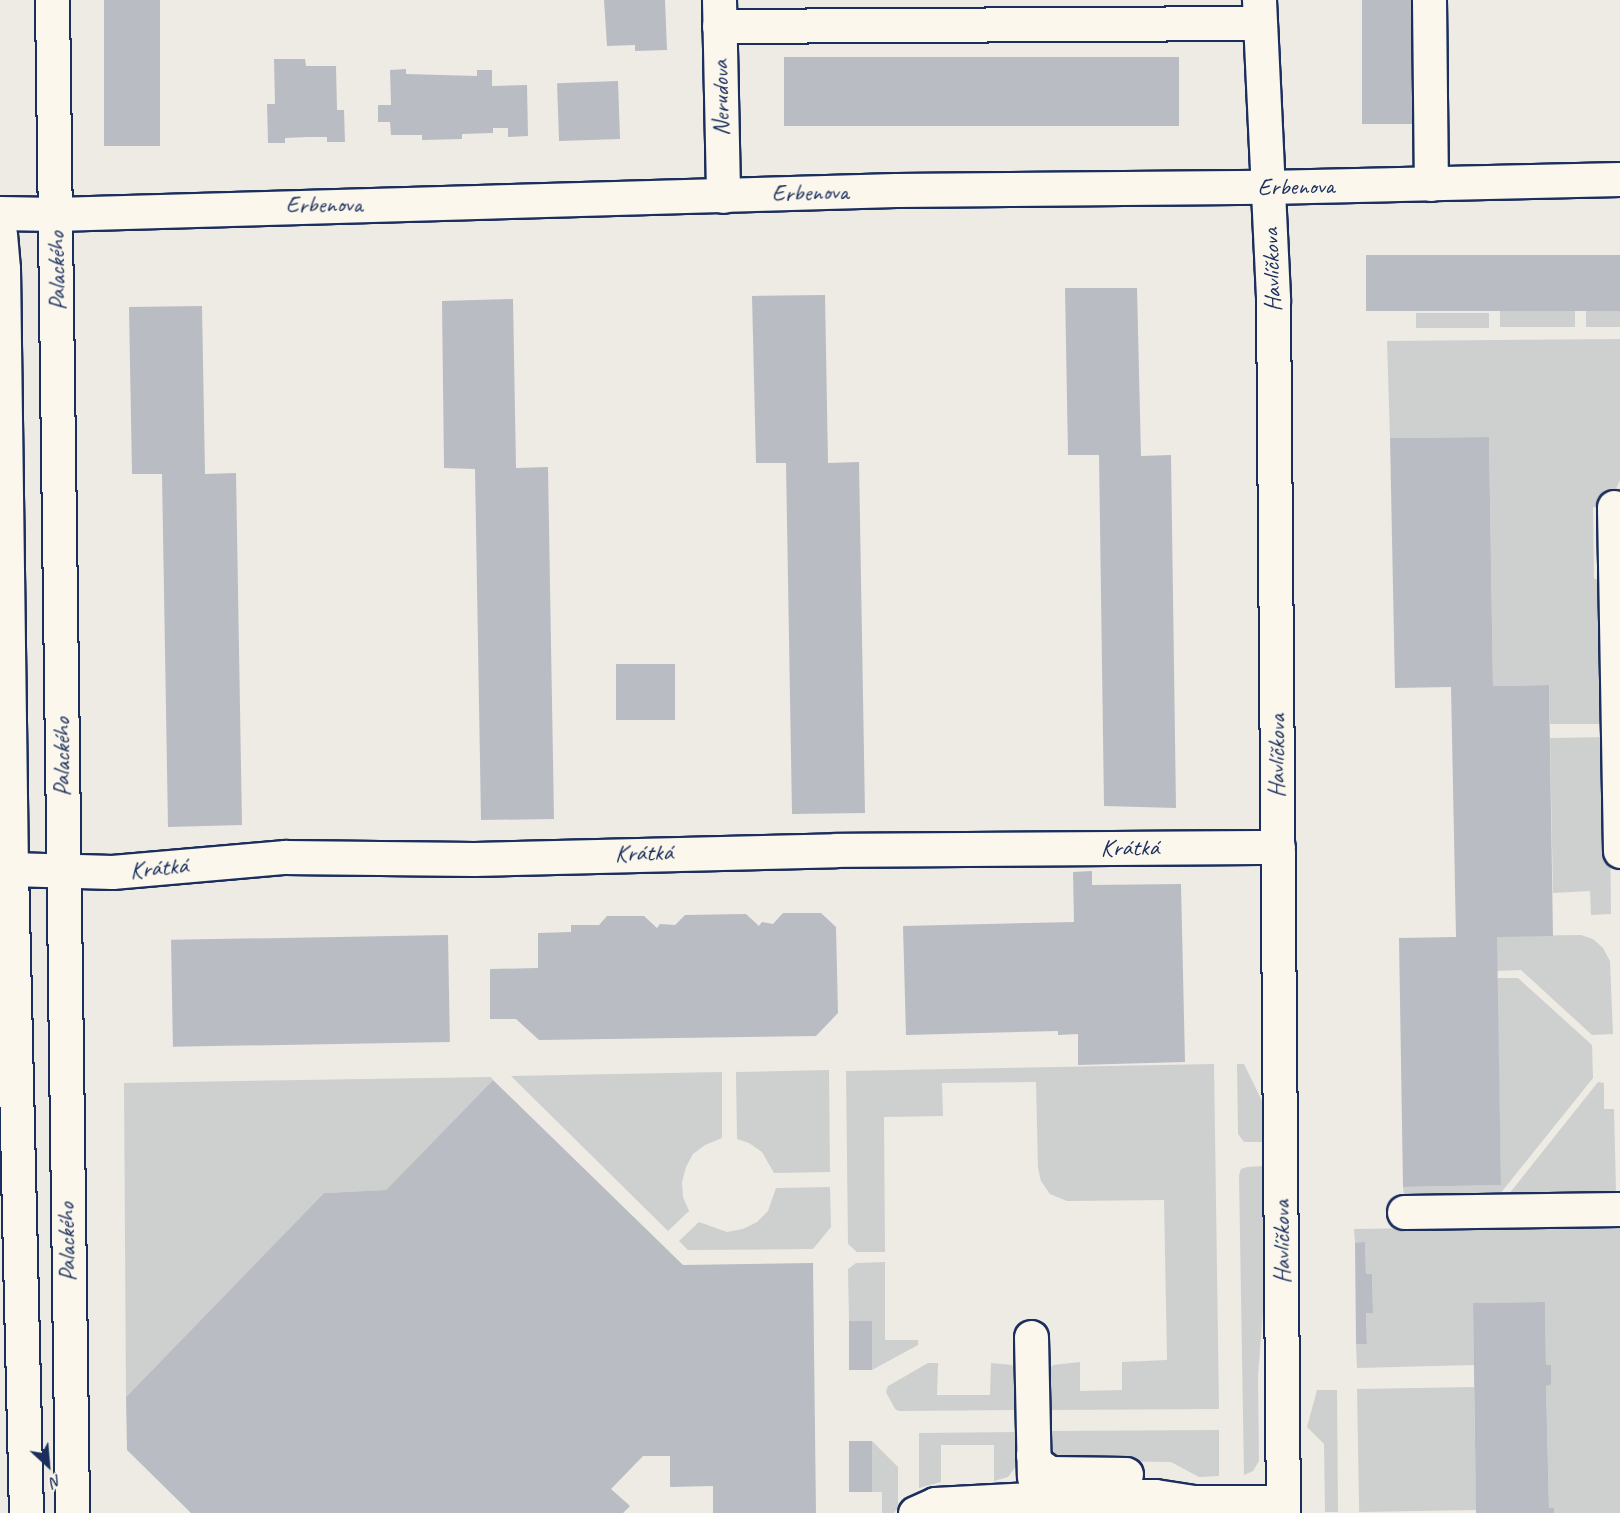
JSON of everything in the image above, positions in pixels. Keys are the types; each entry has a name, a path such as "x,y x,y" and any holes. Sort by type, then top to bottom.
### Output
{"street":[{"name":"Palackého","path":"52,0 72,1513"},
{"path":"1429,0 1431,184"},
{"path":"719,13 1259,11"},
{"name":"Havlíčkova","path":"1259,11 1266,188 1272,236 1274,299 1283,1508"},
{"name":"Nerudova","path":"719,13 723,196"},
{"name":"Erbenova","path":"0,213 55,214 896,190 1266,188 1620,179"},
{"name":"Palackého","path":"0,234 3,268 11,869 26,1513"},
{"path":"1614,507 1620,851"},
{"name":"Krátká","path":"11,869 112,872 285,857 474,859 836,850 1278,847"},
{"path":"1404,1212 1620,1209"},
{"path":"1031,1337 1035,1492"},
{"path":"1035,1492 1037,1464 1050,1473 1162,1474 1196,1508"},
{"path":"915,1513 935,1504 1035,1492 1155,1496 1196,1508 1283,1508"}],"shaded area":[{"path":"1500,311 1575,311 1575,327 1500,327"},
{"path":"1586,311 1620,311 1620,327 1586,327"},
{"path":"1416,313 1489,313 1489,328 1416,328"},
{"path":"1620,339 1620,480 1609,504 1605,507 1593,507 1594,579 1606,579 1608,724 1550,724 1549,685 1493,686 1489,437 1390,438 1387,341"},
{"path":"1609,737 1611,914 1591,915 1590,891 1553,893 1550,738"},
{"path":"1581,935 1593,939 1603,948 1610,961 1613,1034 1592,1035 1521,970 1497,971 1497,936"},
{"path":"1497,978 1518,978 1592,1045 1593,1078 1499,1195 1404,1196 1403,1187 1501,1185"},
{"path":"1214,1064 1219,1409 1047,1410 1048,1375 1053,1365 1080,1362 1080,1391 1122,1390 1122,1362 1167,1360 1164,1200 1067,1201 1050,1194 1041,1181 1038,1168 1036,1082 942,1083 943,1116 884,1117 885,1252 857,1252 848,1244 846,1071"},
{"path":"1237,1064 1244,1064 1262,1101 1263,1142 1244,1142 1238,1134"},
{"path":"829,1070 830,1172 774,1173 762,1152 749,1143 737,1139 736,1072"},
{"path":"722,1072 722,1138 705,1145 693,1154 682,1182 683,1197 689,1211 668,1231 511,1076"},
{"path":"491,1077 493,1080 386,1190 324,1193 126,1397 124,1083"},
{"path":"1598,1082 1604,1083 1604,1109 1614,1109 1616,1193 1509,1194"},
{"path":"1264,1166 1266,1273 1258,1376 1259,1461 1253,1471 1244,1475 1239,1175 1241,1169"},
{"path":"830,1187 831,1227 813,1249 688,1250 679,1241 699,1222 727,1232 743,1229 757,1222 768,1211 776,1188"},
{"path":"1620,1225 1620,1513 1554,1513 1549,1508 1546,1386 1551,1385 1551,1365 1546,1365 1545,1302 1473,1303 1474,1365 1357,1368 1356,1344 1367,1344 1366,1313 1373,1313 1372,1274 1366,1274 1365,1243 1355,1243 1354,1229"},
{"path":"885,1262 885,1340 918,1340 918,1345 872,1370 872,1321 849,1321 848,1269 856,1263"},
{"path":"928,1363 938,1363 937,1395 990,1395 991,1363 1012,1365 1016,1373 1017,1410 899,1411 895,1409 886,1392 888,1386"},
{"path":"1474,1387 1476,1510 1359,1512 1357,1389"},
{"path":"1317,1390 1337,1390 1338,1512 1325,1512 1324,1444 1307,1427"},
{"path":"1219,1430 1219,1476 1199,1477 1171,1462 1060,1460 1052,1455 1048,1447 1047,1431"},
{"path":"1017,1432 1016,1466 1008,1477 994,1481 994,1445 941,1445 941,1482 919,1488 919,1433"},
{"path":"872,1441 898,1467 898,1508 894,1513 882,1513 882,1492 872,1492"}],"building":[{"path":"104,0 160,0 160,146 104,146"},
{"path":"604,0 665,0 667,50 635,51 635,45 607,46"},
{"path":"1362,0 1417,0 1417,124 1362,124"},
{"path":"784,57 1179,57 1179,126 784,126"},
{"path":"274,59 305,59 306,66 336,66 337,110 344,110 345,142 327,142 327,137 307,137 285,138 285,143 268,143 267,104 275,104"},
{"path":"406,69 406,74 477,76 477,70 492,70 492,86 527,85 528,136 508,137 508,128 493,128 493,133 462,134 462,139 422,140 422,135 391,135 390,122 378,122 378,105 391,105 390,70"},
{"path":"618,81 620,139 559,141 557,83"},
{"path":"1366,255 1620,255 1620,311 1366,311"},
{"path":"1065,288 1137,288 1141,456 1171,455 1176,808 1104,806 1099,455 1068,455"},
{"path":"825,295 828,463 859,462 865,813 792,814 786,463 756,463 752,296"},
{"path":"513,299 516,468 548,467 554,819 481,820 475,469 444,468 442,301"},
{"path":"202,306 205,474 236,473 242,825 168,827 162,474 132,474 129,307"},
{"path":"1489,437 1493,686 1549,685 1553,936 1497,937 1501,1185 1403,1187 1399,938 1456,937 1451,687 1395,688 1390,438"},
{"path":"616,664 675,664 675,720 616,720"},
{"path":"1092,871 1092,885 1181,884 1185,1062 1078,1065 1078,1034 1058,1035 1058,1031 906,1035 903,926 1074,922 1073,872"},
{"path":"783,913 821,913 836,927 838,1013 816,1036 539,1040 516,1019 490,1019 490,969 538,968 538,933 571,932 571,925 599,925 607,916 644,916 657,928 660,924 675,925 685,915 746,914 759,926 762,922 773,924"},
{"path":"448,935 450,1042 173,1047 171,940"},
{"path":"493,1080 683,1265 813,1263 816,1513 713,1513 713,1486 670,1487 670,1456 643,1456 611,1489 630,1506 623,1513 191,1513 127,1450 126,1397 324,1193 386,1190"},
{"path":"1365,1242 1366,1274 1372,1274 1373,1313 1366,1313 1367,1344 1356,1344 1355,1243"},
{"path":"1545,1302 1546,1365 1551,1365 1551,1385 1546,1386 1549,1508 1554,1508 1554,1513 1476,1513 1473,1303"},
{"path":"849,1321 872,1321 872,1370 849,1370"},
{"path":"849,1441 872,1441 872,1492 849,1492"}]}
